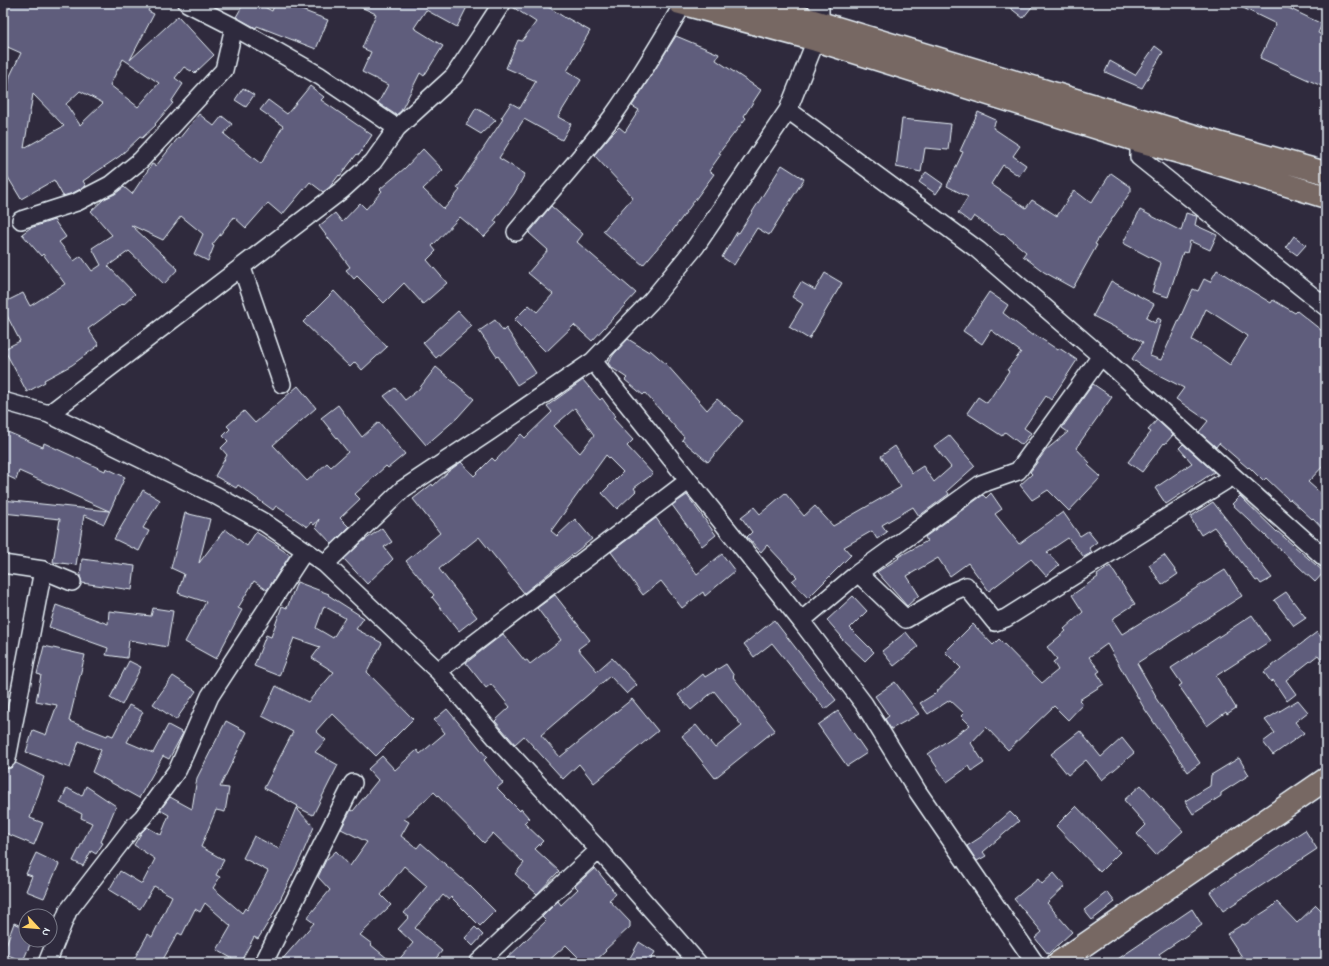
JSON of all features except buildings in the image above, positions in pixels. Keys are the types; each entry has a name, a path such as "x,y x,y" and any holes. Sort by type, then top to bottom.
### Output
{"main road":[{"path":"754,3 819,15 1211,141 1326,173"},
{"path":"682,4 819,15 1139,141 1193,156 1326,198"},
{"path":"1058,963 1326,779"}],"street":[{"path":"187,3 234,27 320,76 397,128"},
{"path":"49,414 242,268 342,190 373,162 397,128 454,76 502,3"},
{"path":"516,232 571,168 612,117 644,71 682,4"},
{"path":"325,564 403,489 594,361 651,301 696,246 788,110 819,15"},
{"path":"22,220 77,202 110,185 141,160 224,70 234,27"},
{"path":"788,110 978,250 1101,356 1326,558"},
{"path":"1139,141 1139,157 1326,307"},
{"path":"242,268 282,384"},
{"path":"801,621 858,573 981,484 1018,471 1101,356"},
{"path":"594,361 688,481 801,621 864,704 918,792 1035,963"},
{"path":"3,401 49,414 217,496 265,523 325,564 438,671 503,746 599,850 698,963"},
{"path":"858,573 906,619 954,591 966,586 995,622 1006,618 1233,476"},
{"path":"438,671 688,481"},
{"path":"47,963 68,911 178,770 210,696 305,550"},
{"path":"3,564 43,570 72,582"},
{"path":"7,758 43,570"},
{"path":"262,963 266,958 353,783"},
{"path":"478,963 599,850"}]}
